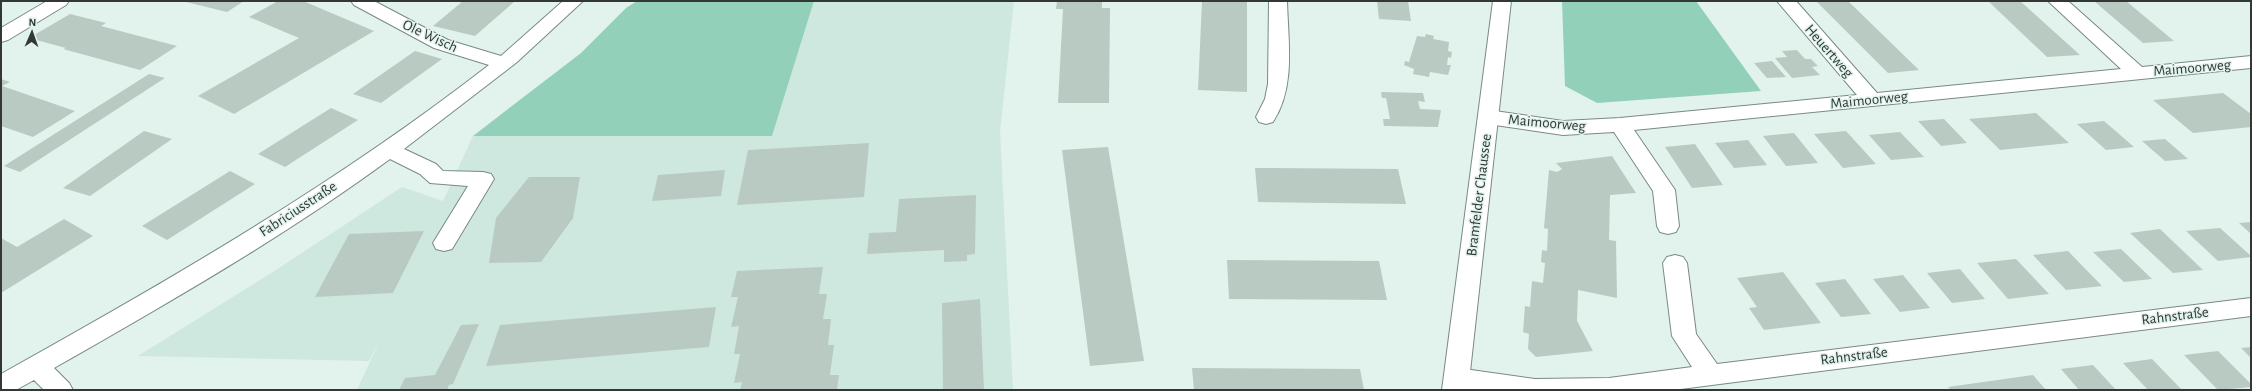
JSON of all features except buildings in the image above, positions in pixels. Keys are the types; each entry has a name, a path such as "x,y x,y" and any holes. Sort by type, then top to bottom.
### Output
{"street":[{"path":"1,36 60,1"},
{"name":"Ole Wisch","path":"360,1 441,44 469,54 503,62"},
{"name":"Fabriciusstraße","path":"1,386 269,229 388,150 503,62 574,1"},
{"path":"1266,117 1275,99 1278,84 1278,1"},
{"name":"Bramfelder Chaussee","path":"1456,384 1502,1"},
{"name":"Heuertweg","path":"1786,1 1872,100"},
{"path":"2057,1 2137,73"},
{"name":"Maimoorweg","path":"1488,117 1563,128 1620,125 2251,62"},
{"path":"1620,125 1664,190 1668,226"},
{"path":"388,150 428,169 438,178 483,179 444,243"},
{"path":"1675,264 1684,336 1710,374"},
{"name":"Rahnstraße","path":"1456,384 1535,389 1610,388 1710,374 2251,307"},
{"path":"36,366 60,390"}],"shaded area":[{"path":"814,1 1014,1 1000,132 1013,390 357,390 380,340 369,361 138,356 273,272 402,187 443,201 473,136 772,136"}],"green space":[{"path":"637,1 814,1 772,136 473,136 581,53 626,8"},
{"path":"1562,1 1696,1 1761,91 1597,103 1565,86"}]}
